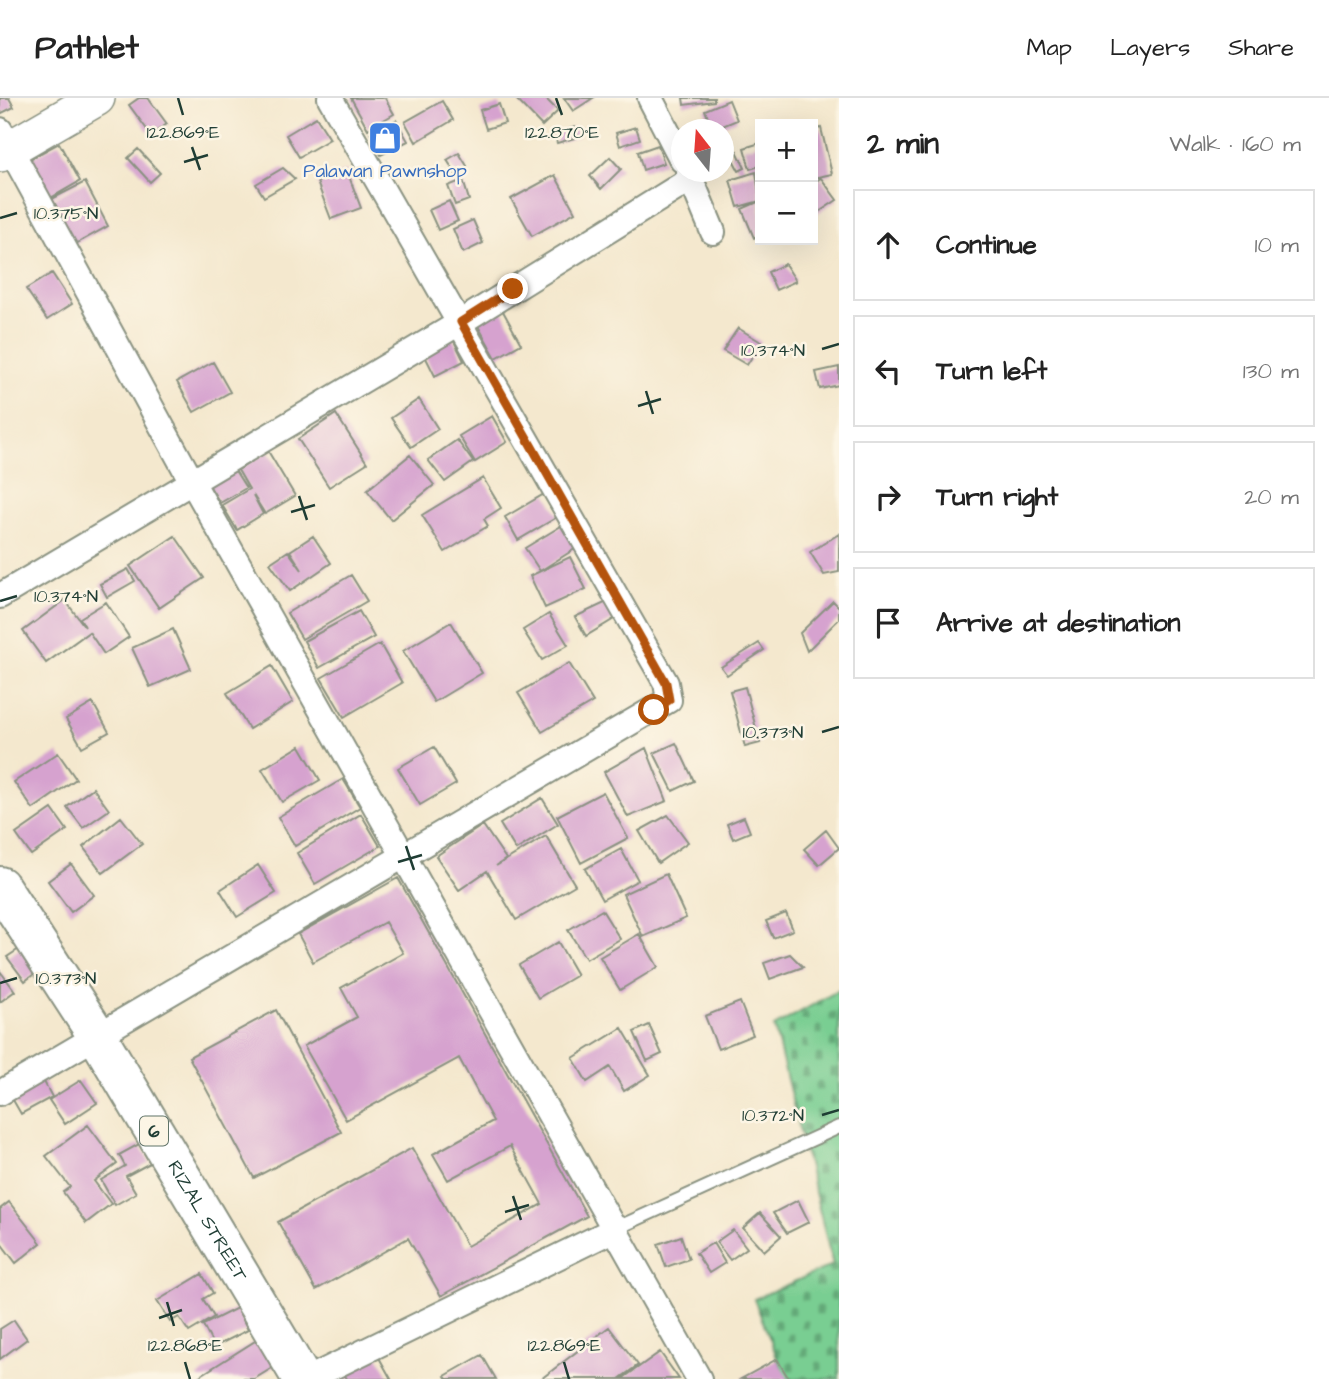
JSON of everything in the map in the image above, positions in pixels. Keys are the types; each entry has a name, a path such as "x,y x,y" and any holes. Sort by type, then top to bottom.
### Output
{"highway":[{"name":"RIZAL STREET","path":"0,886 98,1037 302,1379"}],"main road":[{"path":"3,144 97,98"}],"street":[{"path":"0,1093 402,854 669,700 666,683 330,98"},
{"path":"650,98 671,139"},
{"path":"3,144 402,854 617,1228 699,1379"},
{"path":"0,596 191,480 461,322 671,181"},
{"path":"692,182 713,232"},
{"path":"308,1379 617,1228"}],"lane":[{"path":"617,1228 839,1126"}],"green space":[{"path":"839,990 839,1379 786,1379 754,1299 833,1265 774,1027"}],"building":[{"path":"0,98 9,98 14,107 0,114"},
{"path":"139,98 148,98 167,124 151,135 129,105"},
{"path":"351,98 385,98 394,114 368,129"},
{"path":"515,98 545,98 558,111 542,126"},
{"path":"564,98 593,98 573,111"},
{"path":"683,98 714,98 714,101 684,105"},
{"path":"729,100 737,120 709,119 705,110"},
{"path":"442,101 453,120 416,142 405,122"},
{"path":"499,104 505,123 486,129 480,110"},
{"path":"316,117 330,139 299,157 286,135"},
{"path":"396,120 408,141 381,155 370,133"},
{"path":"575,127 578,137 557,143 554,134"},
{"path":"636,127 640,139 620,146 616,133"},
{"path":"821,128 832,174 818,177 818,129"},
{"path":"59,143 80,181 47,200 26,161"},
{"path":"658,145 664,163 643,170 638,152"},
{"path":"755,145 755,168 750,169 744,148"},
{"path":"138,149 160,173 150,182 128,158"},
{"path":"737,151 745,168 739,171 734,162 734,152"},
{"path":"459,153 467,166 458,177 447,160"},
{"path":"610,157 621,169 601,189 590,176"},
{"path":"283,168 295,179 264,197 256,184"},
{"path":"347,171 361,208 331,219 317,182"},
{"path":"755,172 755,202 738,207 731,182 734,182 734,179"},
{"path":"555,175 575,212 532,236 511,199"},
{"path":"821,178 837,200 818,213 818,182"},
{"path":"463,180 469,200 455,205 448,186"},
{"path":"85,182 108,226 74,245 50,200"},
{"path":"449,201 458,221 438,230 429,210"},
{"path":"755,203 754,238 742,209"},
{"path":"473,220 483,243 463,253 453,229"},
{"path":"785,264 796,281 776,290 768,272"},
{"path":"52,273 72,304 47,320 26,289"},
{"path":"498,302 521,344 496,358 473,317"},
{"path":"738,328 761,342 747,365 723,351"},
{"path":"451,335 464,361 435,376 422,350"},
{"path":"213,362 230,392 194,412 177,382"},
{"path":"839,367 839,385 820,389 816,372"},
{"path":"419,399 438,429 411,447 391,418"},
{"path":"336,414 367,463 329,487 298,439"},
{"path":"492,416 507,442 475,462 459,436"},
{"path":"457,440 473,462 445,482 428,460"},
{"path":"268,451 295,496 265,514 253,495 263,514 237,530 222,505 249,489 238,470"},
{"path":"410,455 434,485 391,520 367,490"},
{"path":"229,461 246,488 220,503 204,477"},
{"path":"483,478 501,508 484,519 488,526 445,552 422,515"},
{"path":"546,493 559,516 518,540 505,517"},
{"path":"566,523 581,545 540,571 525,548"},
{"path":"839,534 839,572 824,575 810,552"},
{"path":"175,536 204,578 159,608 130,566"},
{"path":"313,536 331,563 290,591 270,563 288,551 302,570 290,551"},
{"path":"570,557 586,589 545,608 530,576"},
{"path":"128,569 135,581 107,597 100,584"},
{"path":"351,575 367,601 302,639 287,613"},
{"path":"65,600 85,627 80,618 106,602 129,637 104,654 89,632 46,663 23,631"},
{"path":"609,601 619,616 586,636 575,617"},
{"path":"833,601 839,607 839,619 807,651 800,633"},
{"path":"359,611 374,637 319,668 304,641"},
{"path":"549,614 568,645 542,660 523,630"},
{"path":"451,622 482,673 434,702 403,651"},
{"path":"173,629 191,669 150,687 132,648"},
{"path":"759,643 764,650 727,675 721,667"},
{"path":"380,644 402,683 344,717 321,678"},
{"path":"569,663 593,702 542,732 518,693"},
{"path":"272,666 293,702 249,729 227,693"},
{"path":"745,687 760,743 745,747 730,691"},
{"path":"93,703 109,732 82,747 66,719"},
{"path":"676,743 694,781 673,791 654,753"},
{"path":"300,746 320,780 282,802 262,769"},
{"path":"434,747 456,784 420,805 398,768"},
{"path":"646,748 667,801 628,817 604,772"},
{"path":"58,753 76,779 33,809 14,782"},
{"path":"343,779 360,807 295,846 278,817"},
{"path":"93,788 109,810 83,828 67,807"},
{"path":"603,792 628,838 581,863 557,816"},
{"path":"542,798 558,824 516,850 500,824"},
{"path":"52,809 67,830 31,855 16,834"},
{"path":"361,814 380,846 315,884 297,853"},
{"path":"668,815 688,842 658,863 639,831"},
{"path":"121,817 142,844 103,873 83,847"},
{"path":"744,817 750,832 733,839 727,824"},
{"path":"483,825 506,859 496,866 546,836 575,885 516,920 487,871 459,890 436,856"},
{"path":"826,830 839,848 819,865 804,849"},
{"path":"621,849 638,880 602,900 585,869"},
{"path":"71,864 94,895 71,912 48,881"},
{"path":"258,865 276,893 237,917 220,890"},
{"path":"666,874 686,918 643,937 623,894"},
{"path":"398,878 587,1216 441,1296 408,1238 316,1290 278,1222 412,1148 467,1246 542,1204 510,1146 448,1180 433,1154 493,1121 459,1058 346,1120 304,1046 357,1017 341,988 403,953 385,922 313,962 298,934"},
{"path":"602,910 620,939 586,959 568,930"},
{"path":"786,913 793,930 773,938 766,921"},
{"path":"639,934 658,967 620,990 600,957"},
{"path":"558,942 577,975 538,998 519,965"},
{"path":"25,945 42,968 25,981 7,957"},
{"path":"790,954 803,967 770,979 764,963"},
{"path":"0,971 15,991 0,1002"},
{"path":"740,1002 753,1035 718,1049 705,1016"},
{"path":"276,1010 341,1132 254,1178 189,1057"},
{"path":"649,1025 662,1054 647,1061 634,1032"},
{"path":"622,1028 650,1075 624,1091 610,1067 587,1082 573,1058"},
{"path":"41,1076 52,1097 21,1114 9,1093"},
{"path":"81,1080 97,1103 65,1124 49,1100"},
{"path":"88,1125 117,1164 94,1181 111,1204 86,1223 63,1192 70,1187 46,1156"},
{"path":"139,1144 150,1163 126,1176 136,1193 115,1205 101,1180 125,1166 119,1155"},
{"path":"798,1200 809,1222 787,1233 773,1213"},
{"path":"9,1202 41,1243 16,1263 0,1242 0,1209"},
{"path":"760,1213 781,1236 764,1251 743,1228"},
{"path":"733,1230 747,1248 730,1260 716,1242"},
{"path":"681,1236 689,1259 666,1267 658,1244"},
{"path":"713,1243 725,1263 709,1273 696,1253"},
{"path":"202,1274 213,1293 203,1299 214,1317 189,1332 179,1317 170,1322 157,1301"},
{"path":"237,1308 248,1330 214,1347 203,1325"},
{"path":"14,1320 27,1339 0,1359 0,1329"},
{"path":"609,1327 638,1365 619,1379 541,1379"},
{"path":"260,1338 277,1365 254,1379 199,1379 198,1377"},
{"path":"660,1352 679,1379 622,1379"},
{"path":"377,1354 391,1379 347,1379 343,1372"},
{"path":"482,1355 496,1379 447,1379 445,1376"},
{"path":"777,1359 789,1379 741,1379"}],"place":[{"name":"Palawan Pawnshop","path":"385,138"}],"route":[{"path":"513,289 461,322 666,683 669,700 654,710"}]}
